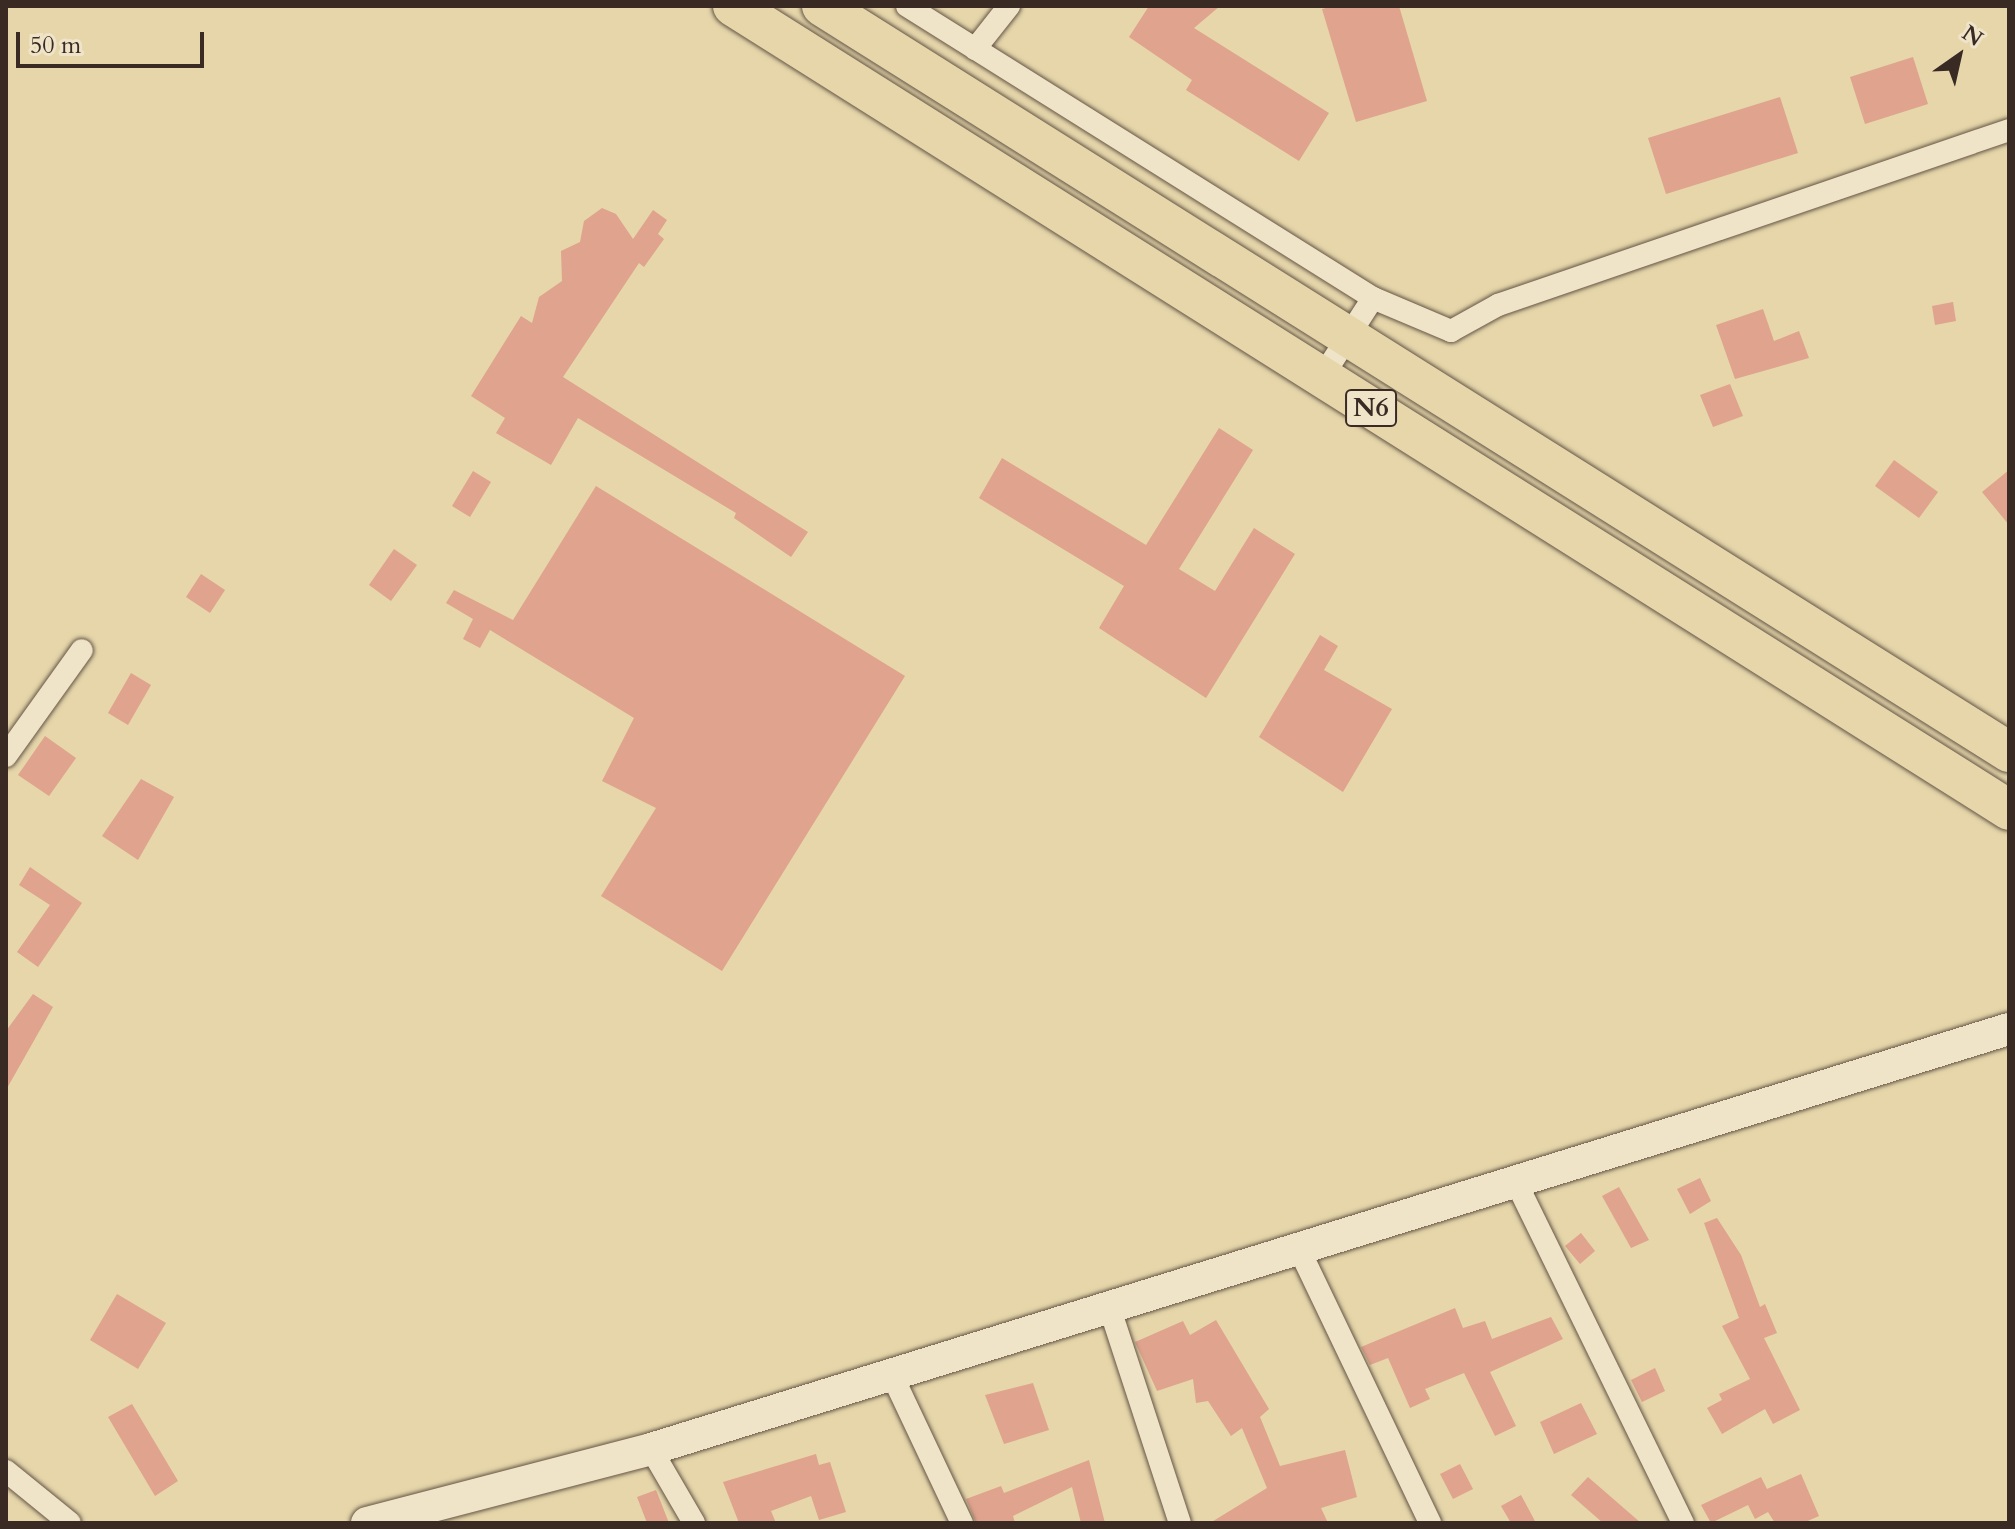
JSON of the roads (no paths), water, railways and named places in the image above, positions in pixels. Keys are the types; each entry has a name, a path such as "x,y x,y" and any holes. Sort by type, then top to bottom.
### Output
{"highway":[{"name":"N6","path":"733,6 2009,810"},
{"name":"N6","path":"822,6 1350,333 2009,752"}],"street":[{"path":"907,6 1373,298 1451,331 1513,300 2009,130"},
{"path":"975,49 1009,6"},
{"path":"1322,377 1373,298"},
{"path":"6,756 82,650"},
{"path":"367,1523 451,1513 891,1373 1110,1309 1514,1178 2009,1029"},
{"path":"1514,1178 1683,1523"},
{"path":"1298,1247 1430,1523"},
{"path":"1110,1309 1180,1523"},
{"path":"891,1373 962,1523"},
{"path":"651,1449 694,1523"},
{"path":"6,1471 70,1523"}]}
